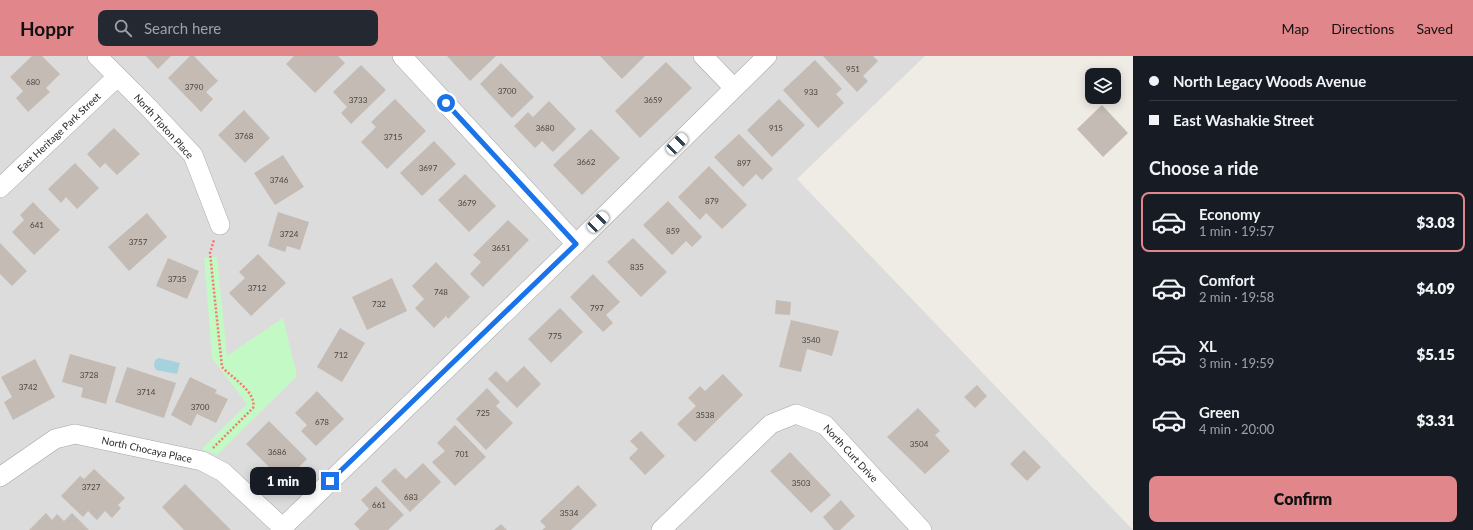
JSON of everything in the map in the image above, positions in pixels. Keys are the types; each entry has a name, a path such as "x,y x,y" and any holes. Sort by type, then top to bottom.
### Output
{"street":[{"name":"North Tipton Place","path":"97,56 150,108 193,155 220,225"},
{"path":"402,56 576,244"},
{"path":"703,56 734,88"},
{"path":"281,529 576,244 767,56"},
{"name":"East Heritage Park Street","path":"0,188 117,77"},
{"name":"North Curt Drive","path":"661,530 771,424 796,414 825,425 922,530"},
{"name":"North Chocaya Place","path":"0,477 55,439 75,434 207,463 223,472 281,529"}],"path":[{"path":"207,463 214,446 253,408 254,404 253,397 222,367 220,359 210,252 220,225"}],"shaded area":[{"path":"0,56 925,56 797,179 1133,530 0,530"}],"green space":[{"path":"204,257 217,257 227,356 283,318 297,376 217,455 202,449 247,404 212,358"}],"water":[{"path":"159,358 180,363 177,374 156,370 154,366 155,360"}],"building":[{"path":"32,56 42,56 60,74 46,88 50,92 28,112 16,98 23,91 10,77"},
{"path":"146,56 171,56 158,69"},
{"path":"190,56 194,56 218,81 206,92 213,99 201,112 168,78"},
{"path":"294,56 338,56 345,63 315,93 286,64"},
{"path":"447,56 496,56 470,81"},
{"path":"600,56 645,56 622,79"},
{"path":"823,56 873,56 878,61 863,76 868,81 857,92"},
{"path":"815,60 842,89 836,94 844,103 818,128 783,90"},
{"path":"666,62 692,88 640,138 615,111"},
{"path":"501,63 534,97 512,118 480,84"},
{"path":"361,65 386,90 351,124 341,113 347,107 333,92"},
{"path":"395,99 426,131 387,169 361,142 376,127 371,122"},
{"path":"779,99 805,125 772,157 747,130"},
{"path":"549,101 576,129 553,152 542,141 535,148 514,126 528,112 533,117"},
{"path":"1102,105 1128,133 1103,157 1077,129"},
{"path":"244,110 270,138 245,163 218,135"},
{"path":"114,128 140,154 117,175 105,163 100,168 87,154"},
{"path":"591,129 620,158 582,195 553,165"},
{"path":"739,134 773,169 762,180 756,174 743,187 714,157"},
{"path":"434,141 456,164 422,196 400,173"},
{"path":"283,155 304,187 275,205 254,173"},
{"path":"75,163 99,188 77,209 66,197 61,203 48,189"},
{"path":"709,166 747,205 722,229 706,213 700,220 678,197"},
{"path":"465,174 496,206 469,232 438,200"},
{"path":"668,201 702,237 692,247 686,241 672,255 643,225"},
{"path":"33,202 60,230 34,255 12,232 24,220 20,215"},
{"path":"278,212 309,222 300,250 287,246 285,252 268,246"},
{"path":"147,213 167,237 129,271 108,247"},
{"path":"508,220 529,240 483,287 470,274 481,262 473,255"},
{"path":"633,238 667,272 641,297 607,262"},
{"path":"0,243 27,271 12,286 0,274"},
{"path":"258,254 286,283 251,316 229,293 245,278 239,272"},
{"path":"168,258 199,271 187,299 156,286"},
{"path":"436,262 470,297 448,319 446,316 434,328 415,308 424,299 412,286"},
{"path":"593,274 620,302 606,315 613,323 603,332 570,297"},
{"path":"392,278 407,311 367,330 352,297"},
{"path":"776,300 791,302 790,315 775,314"},
{"path":"560,308 583,332 551,363 528,339"},
{"path":"791,320 839,331 832,356 807,349 801,372 779,367"},
{"path":"340,328 365,343 342,382 317,367"},
{"path":"70,354 116,367 106,404 81,397 83,388 62,382"},
{"path":"35,359 55,397 13,420 4,402 12,397 1,377"},
{"path":"524,366 541,384 517,408 488,379 496,371 507,382"},
{"path":"127,367 176,383 164,418 115,402"},
{"path":"723,374 743,395 695,442 677,424 696,406 688,398 700,386 705,391"},
{"path":"190,377 217,390 215,393 228,399 216,423 197,414 191,426 171,415"},
{"path":"977,385 987,396 975,408 964,397"},
{"path":"487,388 500,402 496,406 513,423 486,450 456,419"},
{"path":"317,391 344,419 316,446 301,431 307,425 295,413"},
{"path":"918,408 940,431 935,435 950,451 925,474 887,437"},
{"path":"269,421 307,459 284,482 246,444"},
{"path":"455,425 486,457 455,486 432,462 445,451 437,443"},
{"path":"641,431 665,456 645,475 629,458 638,449 630,441"},
{"path":"1024,450 1041,467 1027,481 1010,464"},
{"path":"790,452 831,495 811,513 770,471"},
{"path":"423,463 441,482 410,512 381,481 395,468 406,479"},
{"path":"94,469 125,498 118,505 121,508 112,518 105,511 97,520 88,511 83,517 61,496 80,476 84,479"},
{"path":"185,484 231,530 184,530 162,507"},
{"path":"578,485 597,505 571,530 542,530 546,527 540,521"},
{"path":"376,486 404,515 388,530 360,530 354,524 369,509 361,500"},
{"path":"841,500 855,516 840,530 834,530 823,517"},
{"path":"46,513 52,520 57,514 64,521 72,513 89,530 29,530"},
{"path":"501,524 507,530 494,530"}],"route":[{"path":"330,481 576,244 446,103"}]}
